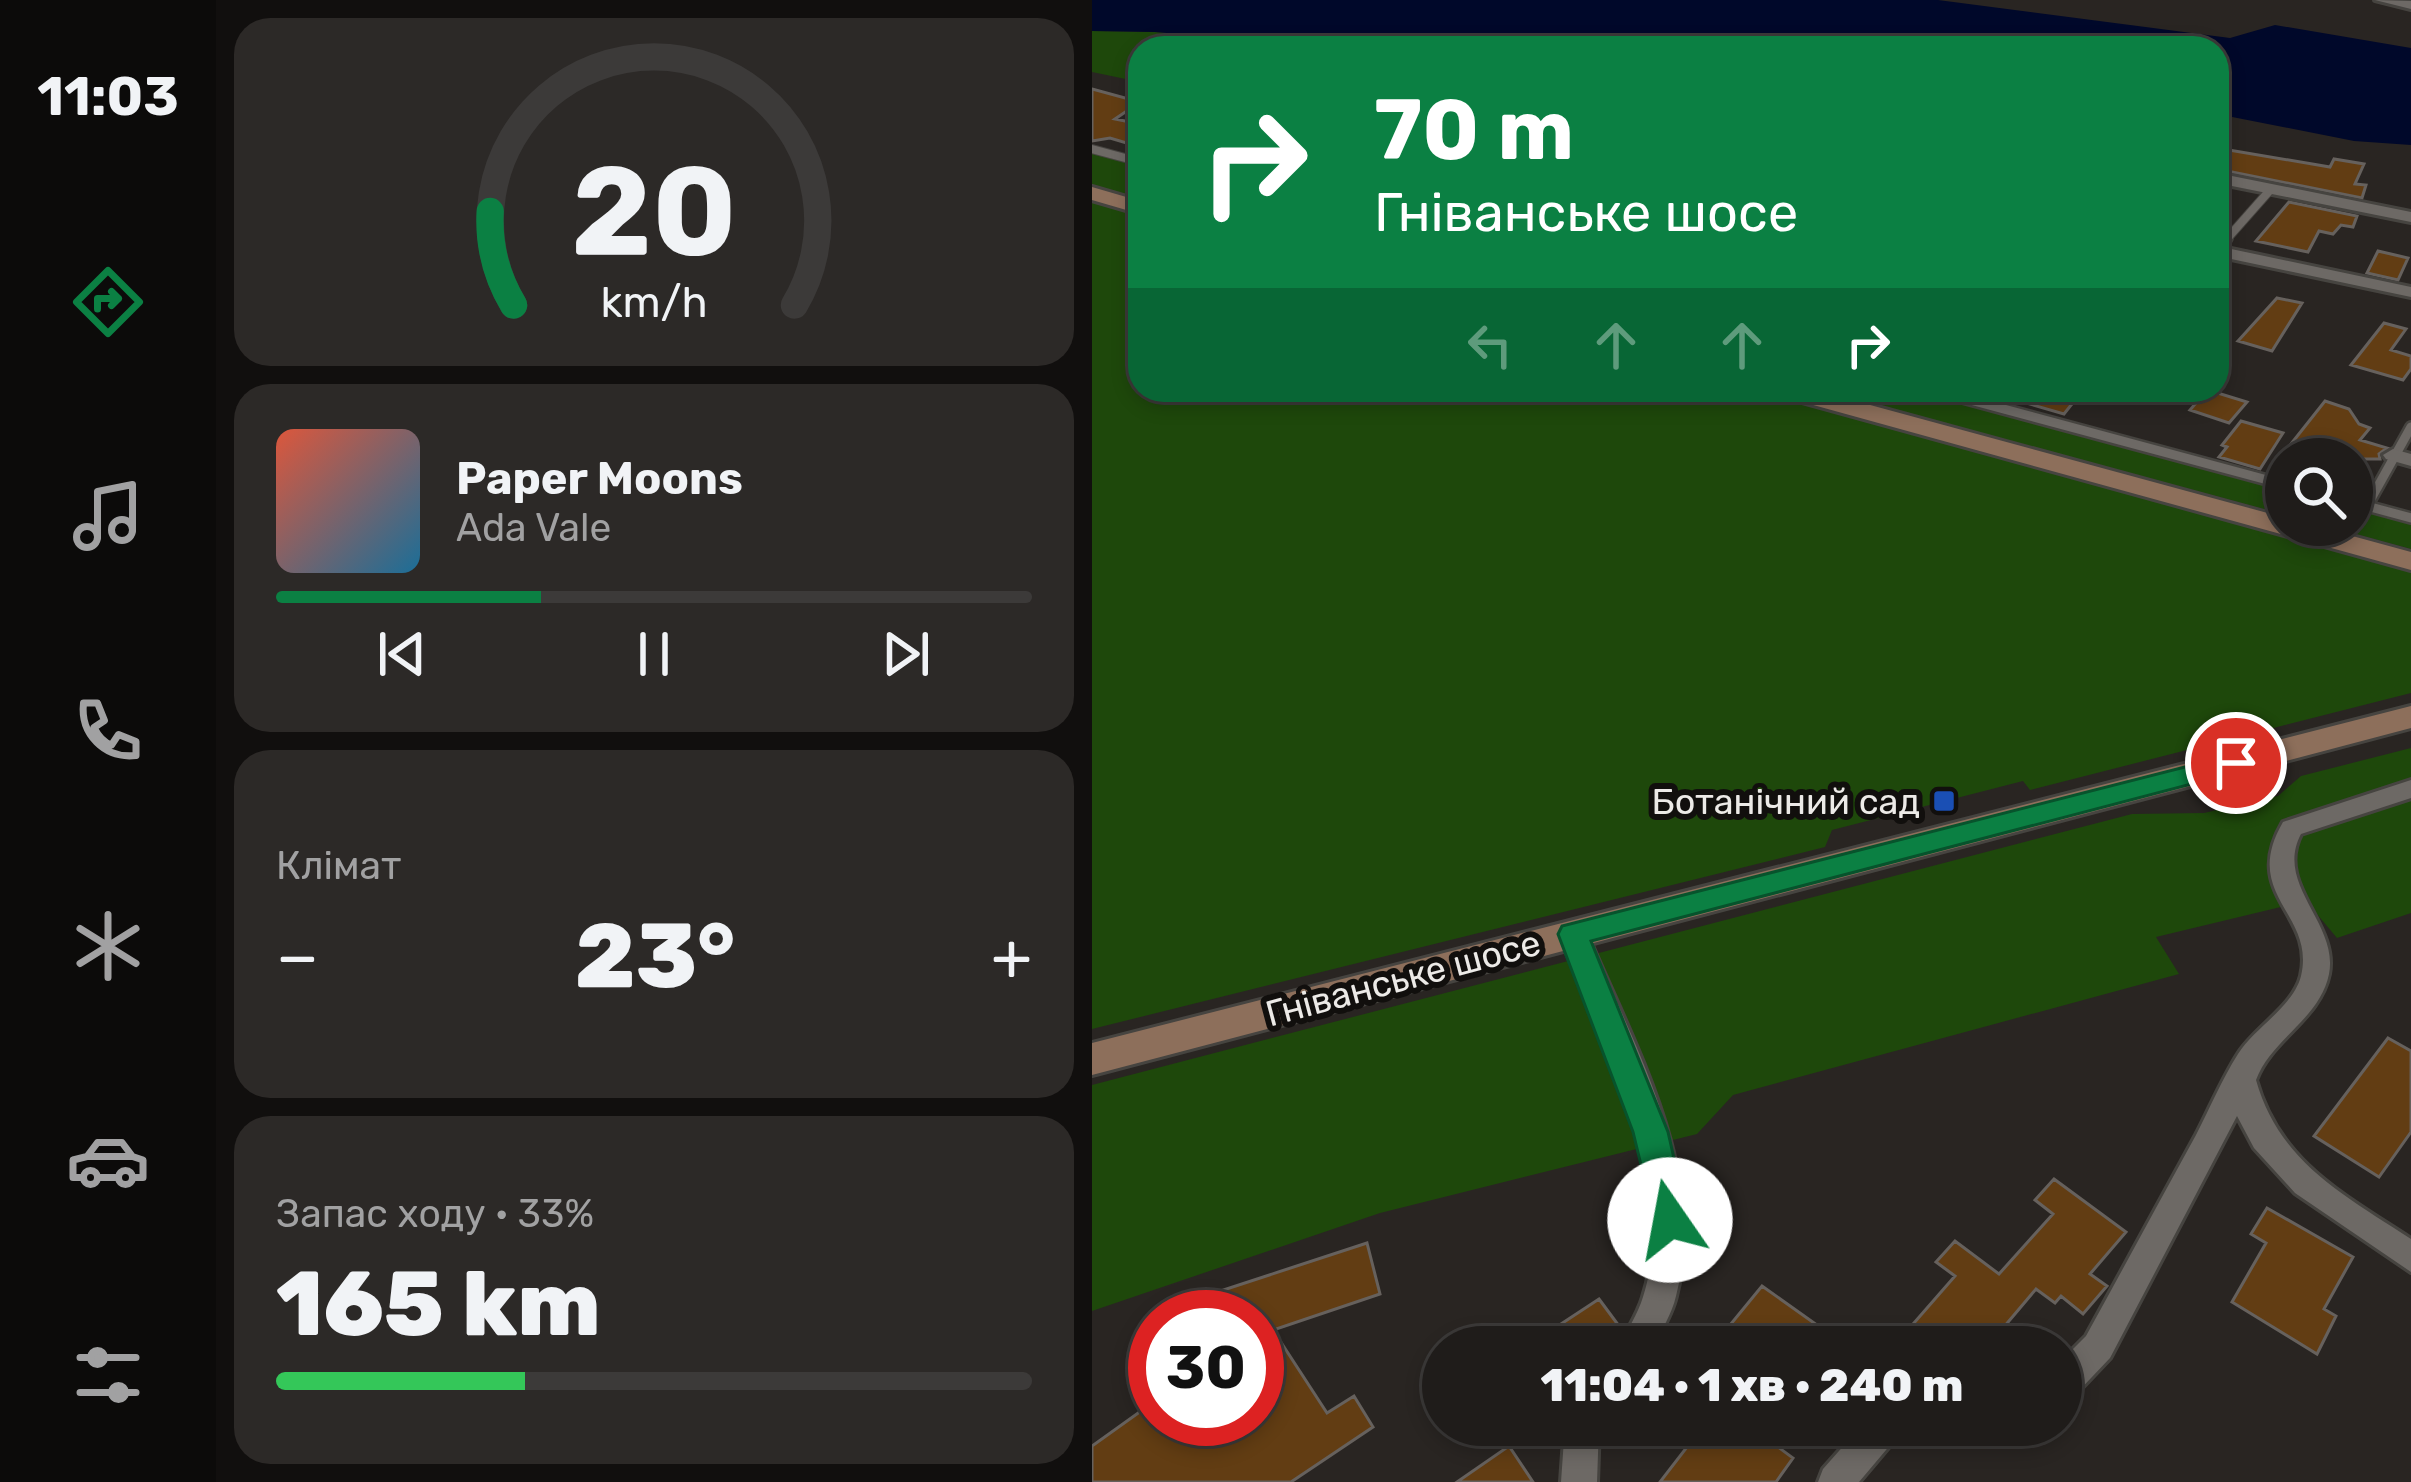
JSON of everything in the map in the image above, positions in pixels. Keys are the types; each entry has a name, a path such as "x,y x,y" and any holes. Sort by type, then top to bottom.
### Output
{"main road":[{"path":"1092,193 1128,204"},
{"path":"1830,402 2411,561"},
{"name":"Гніванське шосе","path":"1092,1059 2411,717"}],"street":[{"path":"2381,0 2411,5"},
{"path":"2229,180 2411,217"},
{"path":"2229,254 2411,292"},
{"path":"2082,1363 2098,1347 2241,1080 2245,1063 2299,1005 2315,972 2312,940 2280,872 2282,841 2292,828 2411,790"},
{"path":"1573,934 1651,1132 1670,1220 1664,1289 1651,1326"},
{"path":"2241,1080 2246,1108 2273,1156 2411,1256"},
{"path":"1580,1482 1581,1446"},
{"path":"1836,1482 1867,1446"}],"lane":[{"path":"1092,149 1128,159"},
{"path":"2229,237 2271,189"},
{"path":"1978,402 2265,478"},
{"path":"2373,498 2402,457 2411,427"},
{"path":"2373,508 2411,518"}],"green space":[{"path":"1092,31 1202,36 1128,36 1128,80 1092,72"},
{"path":"1092,149 1128,159 1128,196 1092,185"},
{"path":"1092,193 1128,204 1128,402 1830,402 2265,521 2265,546 2356,546 2411,561 2411,693 2030,790 2023,781 1832,830 1825,847 1092,1029"},
{"path":"1867,402 1978,402 2265,479 2265,509"},
{"path":"2373,508 2411,518 2411,549 2373,539"},
{"path":"2411,748 2411,913 2337,938 2306,901 2156,937 2179,974 1733,1095 1697,1134 1380,1213 1154,1290 1128,1290 1128,1299 1092,1311 1092,1085 2132,814 2204,813 2278,796 2301,776"}],"water":[{"path":"1092,0 1938,0 2215,36 1202,36 1092,31"},
{"path":"2275,25 2411,48 2411,145 2354,141 2229,116 2229,38"}],"building":[{"path":"1092,89 1128,99 1128,110 1115,119 1128,122 1128,143 1110,138 1092,141"},
{"path":"2229,150 2330,167 2334,159 2364,164 2355,184 2366,185 2362,198 2229,171"},
{"path":"2289,202 2357,216 2353,227 2341,225 2333,234 2319,231 2308,252 2256,241"},
{"path":"2378,251 2408,258 2398,280 2367,273"},
{"path":"2277,298 2302,303 2272,351 2238,341"},
{"path":"2384,323 2406,329 2391,350 2411,356 2411,369 2403,380 2351,365"},
{"path":"2229,397 2247,402 2229,423 2190,410 2197,402 2229,402"},
{"path":"2325,401 2349,409 2359,424 2370,428 2362,438 2296,438"},
{"path":"2023,402 2074,402 2064,414"},
{"path":"2241,421 2283,433 2280,438 2265,438 2265,461 2260,469 2219,457 2227,447 2222,445"},
{"path":"2373,444 2387,448 2380,459 2373,459"},
{"path":"2388,1038 2411,1051 2411,1132 2379,1177 2314,1136"},
{"path":"2054,1179 2126,1232 2090,1274 2107,1286 2083,1314 2061,1296 2055,1303 2036,1289 2005,1326 1911,1326 1955,1276 1936,1262 1955,1241 1999,1274 2053,1214 2035,1200"},
{"path":"2267,1208 2353,1257 2324,1309 2336,1316 2317,1354 2232,1302 2266,1243 2251,1234"},
{"path":"1367,1243 1380,1294 1284,1326 1284,1290 1223,1290"},
{"path":"1762,1286 1818,1326 1729,1326"},
{"path":"1599,1299 1619,1326 1558,1326"},
{"path":"1284,1347 1327,1413 1354,1396 1373,1427 1291,1482 1092,1482 1092,1446 1128,1420 1128,1446 1284,1446"},
{"path":"1509,1446 1533,1482 1457,1482"},
{"path":"1688,1446 1777,1446 1793,1458 1776,1482 1660,1482"}],"place":[{"name":"Ботанічний сад","path":"1944,801"}],"route":[{"path":"1670,1220 1651,1132 1573,934 2236,763"}]}
